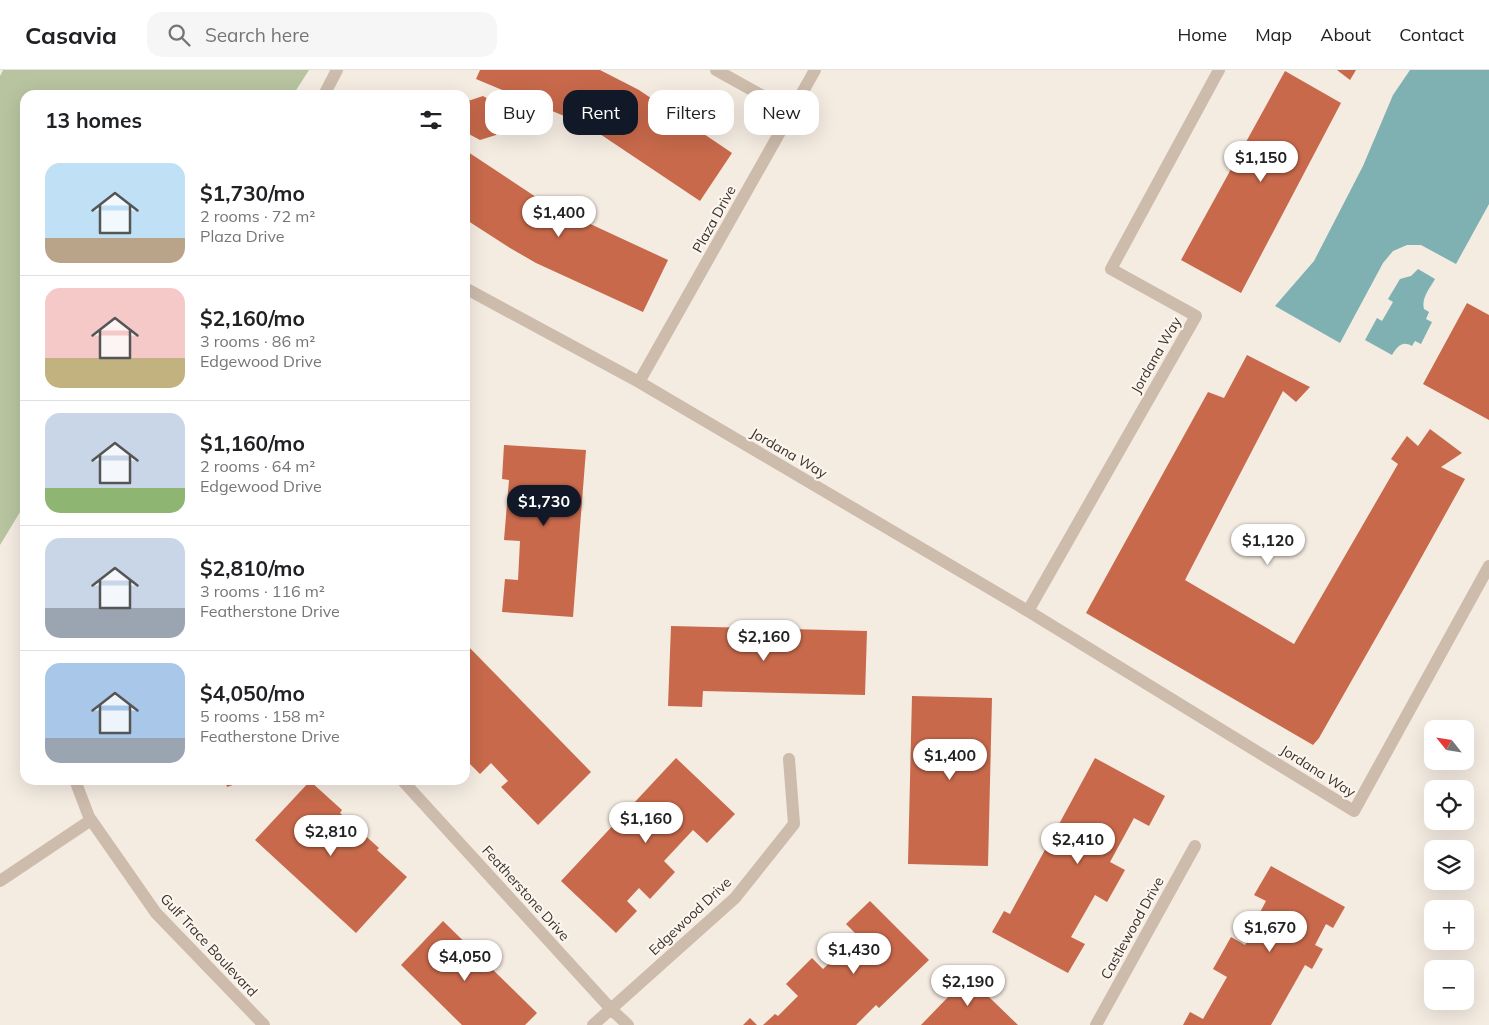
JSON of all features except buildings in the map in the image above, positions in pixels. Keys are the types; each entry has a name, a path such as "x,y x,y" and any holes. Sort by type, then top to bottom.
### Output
{"street":[{"path":"327,90 337,70"},
{"path":"716,70 752,90"},
{"name":"Plaza Drive","path":"804,90 815,70"},
{"name":"Jordana Way","path":"1028,611 1196,316 1111,268 1219,70"},
{"name":"Plaza Drive","path":"639,382 779,135"},
{"name":"Jordana Way","path":"470,291 639,382 1028,611 1354,811 1489,566"},
{"name":"Edgewood Drive","path":"593,1025 735,898 794,824 789,759"},
{"name":"Gulf Trace Boulevard","path":"77,785 91,820 156,914 264,1025"},
{"name":"Featherstone Drive","path":"407,785 611,1009 628,1025"},
{"path":"0,880 91,820"},
{"name":"Castlewood Drive","path":"1096,1025 1195,846"}],"green space":[{"path":"3,70 309,70 296,90 20,90 20,512 0,545 0,76"}],"water":[{"path":"1410,70 1489,70 1489,204 1456,264 1421,245 1407,245 1393,251 1383,263 1340,343 1275,306 1314,261 1363,166 1393,95"},
{"path":"1418,269 1435,279 1426,293 1423,305 1424,309 1429,312 1426,319 1432,322 1421,344 1415,341 1412,346 1403,344 1392,355 1365,340 1377,318 1382,321 1393,302 1388,299 1400,279 1411,276"}]}
